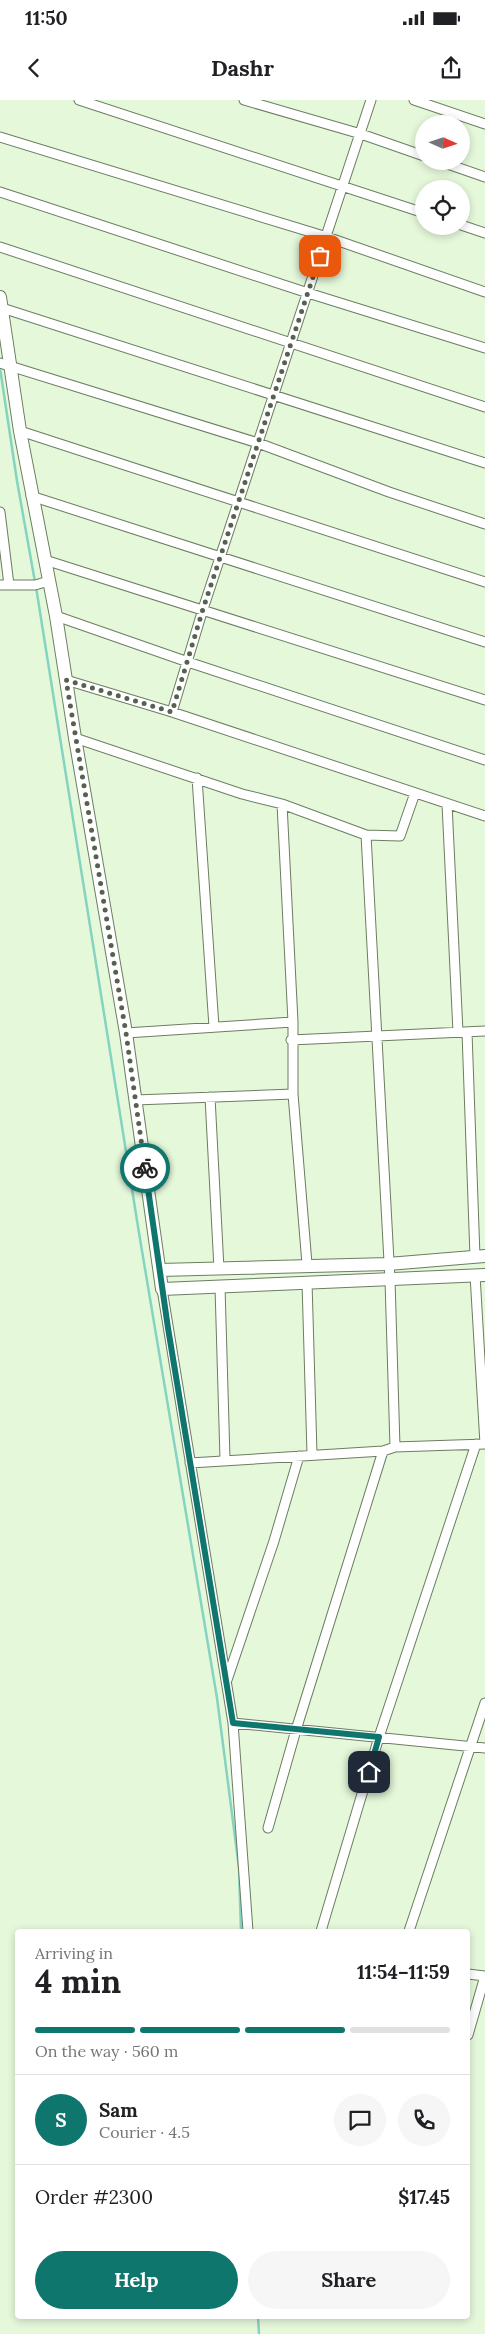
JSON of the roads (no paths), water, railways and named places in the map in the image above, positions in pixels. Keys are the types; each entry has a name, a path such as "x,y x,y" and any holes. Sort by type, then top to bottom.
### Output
{"street":[{"path":"79,100 415,210"},
{"path":"244,100 361,134 415,153"},
{"path":"172,712 203,609 372,100"},
{"path":"414,100 485,124"},
{"path":"0,137 326,237 485,292"},
{"path":"465,170 485,177"},
{"path":"0,192 308,293 485,348"},
{"path":"470,228 485,233"},
{"path":"0,247 485,407"},
{"path":"248,1929 233,1723 162,1289 126,1033 56,616 46,583 45,560 5,363 1,302 485,463"},
{"path":"5,363 258,443 389,492 485,524"},
{"path":"20,431 485,582"},
{"path":"31,496 485,642"},
{"path":"0,512 9,585 46,583"},
{"path":"45,560 485,700"},
{"path":"56,616 188,662 485,760"},
{"path":"66,680 172,712 485,816"},
{"path":"75,738 242,794 282,804 366,835 400,836 415,793"},
{"path":"197,778 214,1026"},
{"path":"282,804 293,1022 291,1040 293,1094 307,1264"},
{"path":"160,1270 307,1264 388,1264 480,1257 462,1032 447,804"},
{"path":"366,835 390,1280 395,1447"},
{"path":"126,1033 293,1022"},
{"path":"291,1040 485,1031"},
{"path":"135,1100 293,1094"},
{"path":"210,1097 219,1269"},
{"path":"162,1289 480,1275 482,1444 379,1737 322,1929"},
{"path":"307,1282 312,1454"},
{"path":"220,1287 225,1459"},
{"path":"190,1463 225,1459 383,1451 395,1447 482,1444"},
{"path":"268,1828 296,1730 383,1451"},
{"path":"226,1681 274,1541 299,1456"},
{"path":"410,1929 485,1704"},
{"path":"233,1723 485,1748"},
{"path":"470,1974 485,1976 470,2028"}],"waterway":[{"path":"0,368 35,582"},
{"path":"36,587 139,1233 217,1698 239,1868 241,1929"},
{"path":"258,2319 259,2334"}]}
